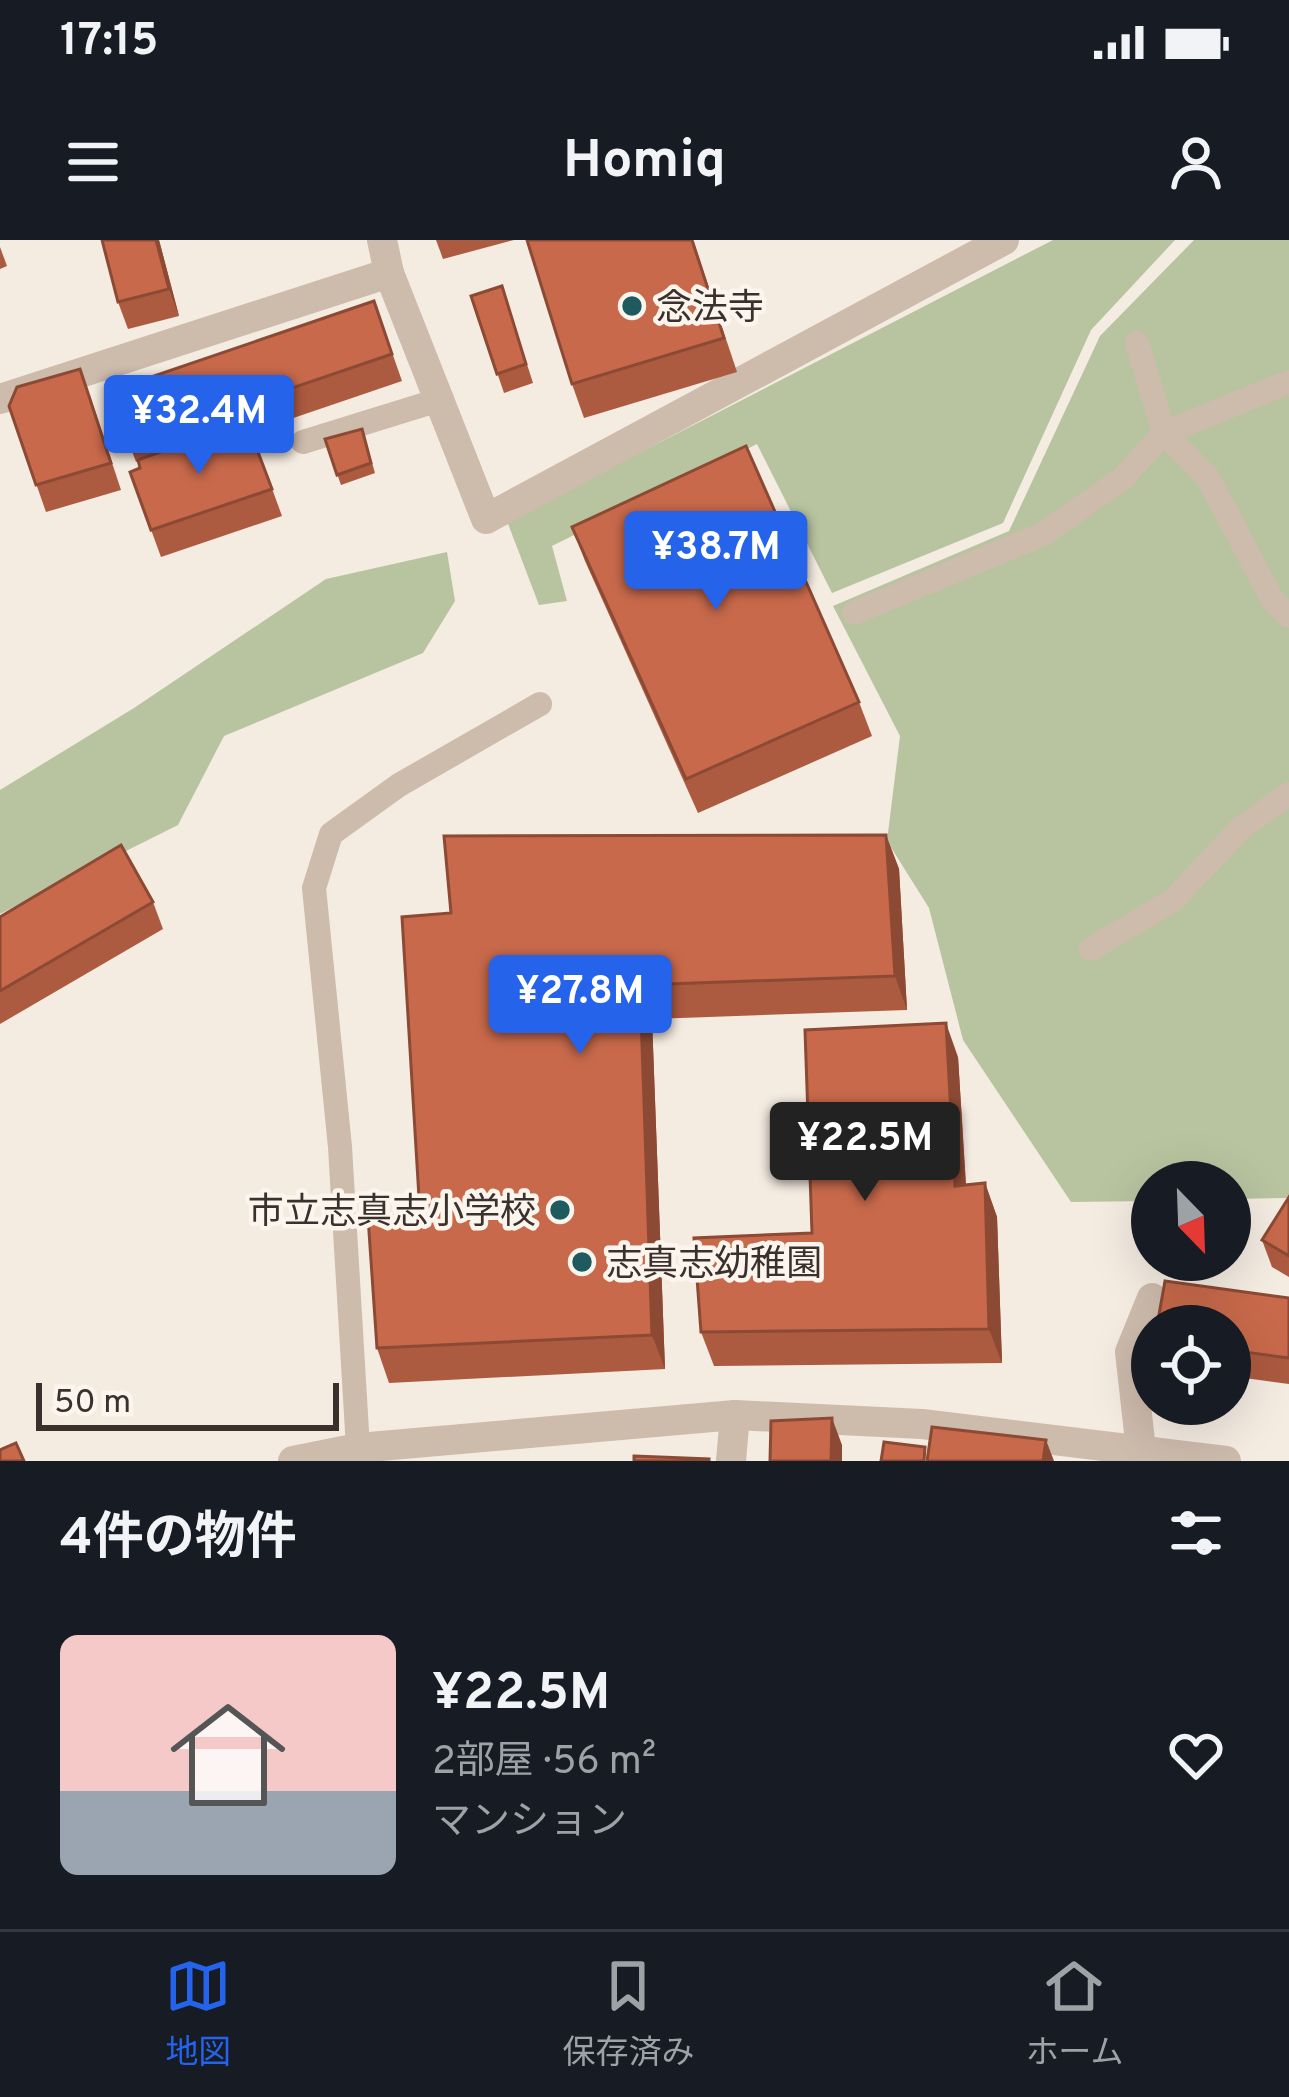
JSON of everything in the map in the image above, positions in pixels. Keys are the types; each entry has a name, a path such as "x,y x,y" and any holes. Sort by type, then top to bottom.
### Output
{"street":[{"path":"382,240 389,273 485,519 1004,240"},
{"path":"0,399 389,273"},
{"path":"1141,1450 1130,1352 1152,1298"},
{"path":"731,1461 735,1415"},
{"path":"293,1461 358,1448 735,1415 922,1424 1096,1453 1141,1450 1226,1461"}],"lane":[{"path":"1137,343 1164,433 1208,478 1273,601 1289,616"},
{"path":"854,614 1041,535 1120,480 1164,433 1289,382"},
{"path":"303,442 442,399"},
{"path":"358,1448 340,1147 314,888 331,834 399,784 540,704"},
{"path":"1091,949 1173,900 1240,828 1289,794"}],"green space":[{"path":"1053,240 1175,240 1091,330 1003,523 832,593 757,444 552,546 567,601 539,605 507,521"},
{"path":"1194,240 1289,240 1289,1198 1251,1199 1251,1161 1131,1161 1131,1201 1071,1202 963,1040 929,908 887,841 900,736 833,606 1009,531 1100,336"},
{"path":"447,552 455,601 423,653 224,736 178,825 0,914 0,790 134,708 326,579"}],"building":[{"path":"102,240 156,240 169,289 118,302"},
{"name":"念法寺","path":"527,240 692,240 724,338 572,384"},
{"path":"502,286 526,364 497,374 471,296"},
{"path":"374,301 392,354 251,402 254,412 212,426 208,416 143,439 138,430 126,435 110,391"},
{"path":"80,369 111,463 36,485 9,406 17,387"},
{"path":"229,427 238,434 250,431 272,489 151,530 130,472 140,468 138,460"},
{"path":"362,429 371,463 337,475 325,439"},
{"path":"746,446 859,702 686,779 572,527"},
{"path":"886,835 895,976 640,985 652,1335 377,1348 368,1217 420,1214 402,917 451,913 444,836"},
{"path":"121,845 153,902 0,991 0,917"},
{"path":"946,1023 955,1186 985,1183 989,1329 701,1332 694,1238 812,1233 805,1030"},
{"path":"1289,1197 1289,1256 1262,1240"},
{"path":"1165,1281 1289,1298 1289,1358 1251,1353 1251,1305 1161,1305"},
{"path":"832,1418 831,1461 770,1461 771,1421"},
{"path":"932,1427 1046,1440 1043,1461 927,1461"},
{"path":"884,1442 925,1447 924,1461 881,1461"},
{"path":"16,1443 24,1461 0,1461 0,1450"},
{"path":"634,1456 709,1459 709,1461 634,1461"}],"place":[{"name":"念法寺","path":"632,306"},
{"name":"市立志真志小学校","path":"560,1210"},
{"name":"志真志幼稚園","path":"582,1262"}]}
